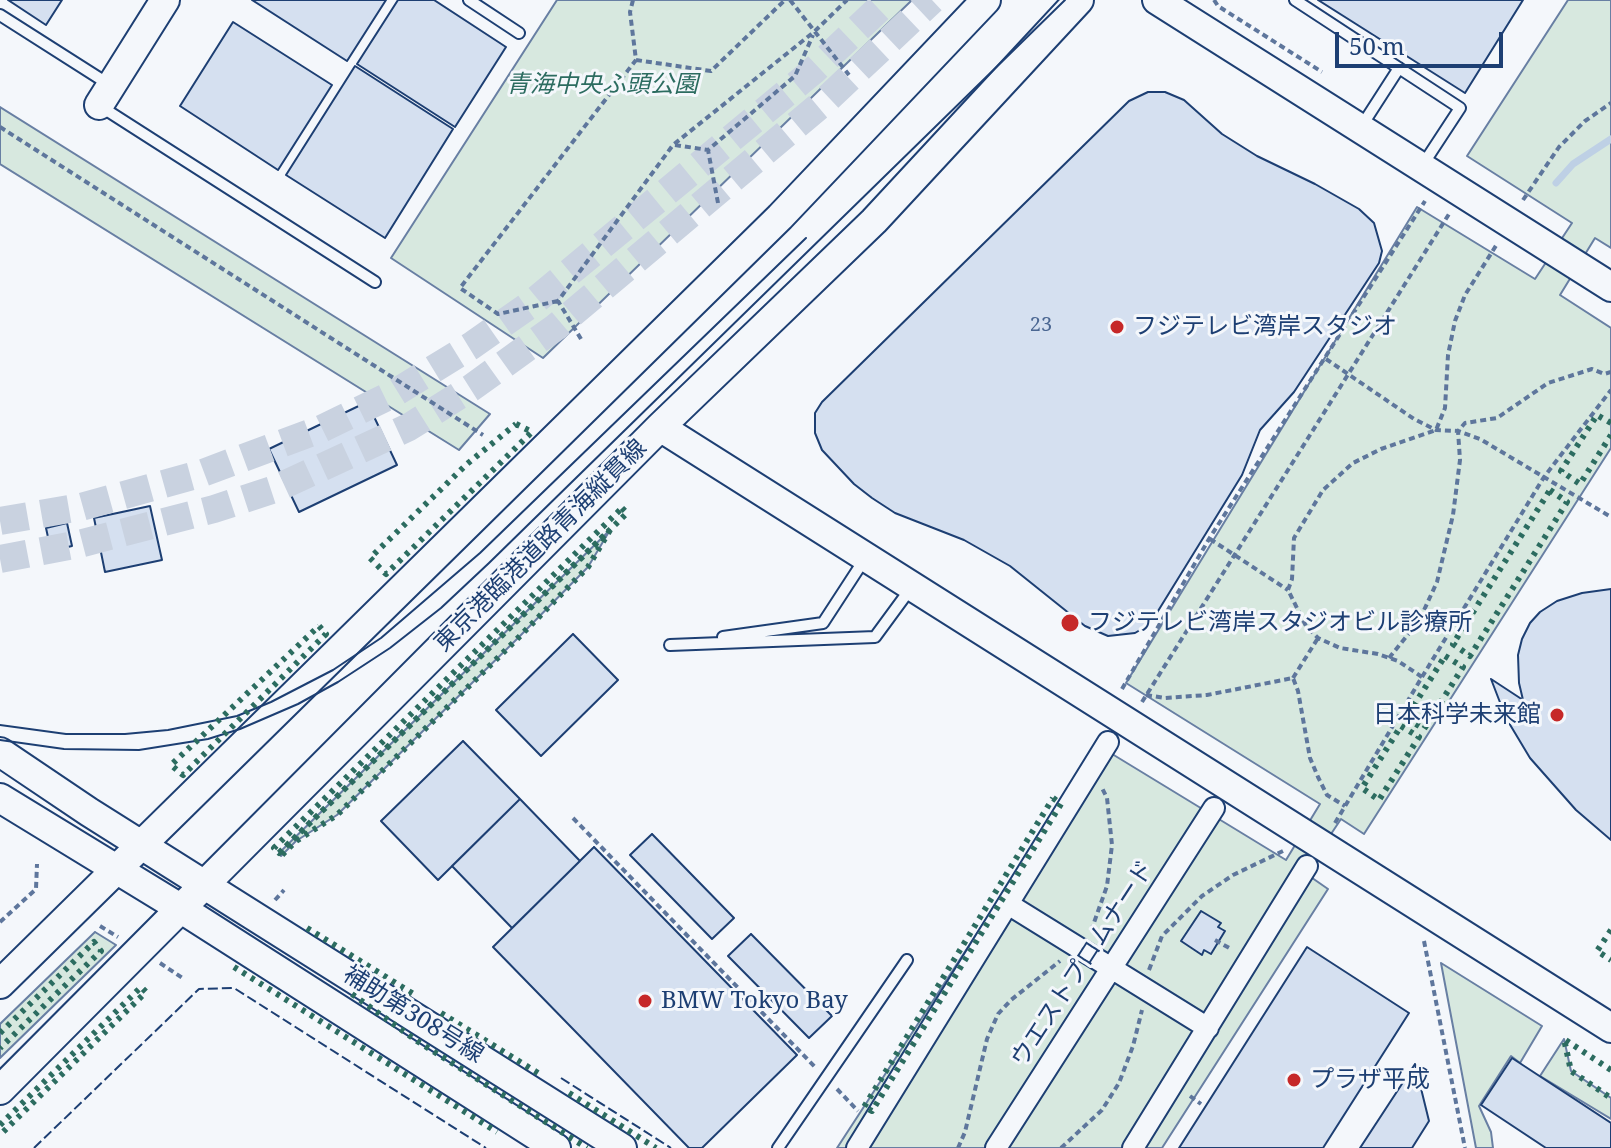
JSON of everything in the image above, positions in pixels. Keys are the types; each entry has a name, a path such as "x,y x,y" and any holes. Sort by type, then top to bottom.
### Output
{"street":[{"path":"105,96 165,0"},
{"path":"0,984 780,217 986,0"},
{"name":"東京港臨港道路青海縦貫線","path":"0,1090 660,427 874,221 1079,0"},
{"path":"1157,0 1611,287"},
{"path":"660,427 1611,1028"},
{"path":"857,1148 1108,742"},
{"name":"補助第308号線","path":"0,752 622,1148"},
{"name":"補助第308号線","path":"0,798 180,908 556,1148"},
{"name":"ウエストプロムナード","path":"996,1148 1214,808"},
{"path":"1133,1148 1307,866"},
{"path":"1008,904 1208,1028"}],"lane":[{"path":"469,0 519,33"},
{"path":"1295,0 1460,108 1422,167"},
{"path":"0,15 105,96 375,282"},
{"path":"1360,128 1399,68"},
{"path":"866,557 823,623 670,645 875,637 912,586"},
{"path":"778,1148 907,960"}],"path":[{"path":"633,0 630,12 636,60 460,288 498,314 558,301 673,145 815,31 847,0"},
{"path":"636,60 711,71 788,0 849,75"},
{"path":"673,145 708,150 795,76 815,31"},
{"path":"1523,200 1559,147 1585,121 1611,103"},
{"path":"0,127 483,435"},
{"path":"708,150 718,203"},
{"path":"1122,689 1209,539 1425,201"},
{"path":"1142,702 1449,214"},
{"path":"1436,430 1445,408 1448,355 1455,321 1465,295 1497,244"},
{"path":"558,301 581,339"},
{"path":"1326,359 1414,419 1436,430"},
{"path":"1389,658 1419,621 1437,582 1453,515 1460,460 1458,431 1465,423 1497,418 1548,383 1592,369 1604,374 1611,372"},
{"path":"1335,823 1544,477 1611,390"},
{"path":"1288,590 1292,579 1294,538 1323,490 1353,463 1381,449 1436,430 1458,431 1480,439 1611,517"},
{"path":"1209,539 1288,590 1306,626 1318,638 1340,648 1389,658 1422,677"},
{"path":"1146,695 1165,698 1207,695 1293,678 1318,638"},
{"path":"1293,678 1310,758 1327,795 1345,806"},
{"path":"958,1148 965,1132 987,1039 998,1014 1062,959 1080,949 1089,936 1107,886 1112,845 1107,798 1092,768"},
{"path":"573,818 871,1125"},
{"path":"0,922 36,889 37,864"},
{"path":"273,901 284,890"},
{"path":"100,926 123,940"},
{"path":"1424,941 1465,1148"},
{"path":"159,963 184,979"}],"green space":[{"name":"青海中央ふ頭公園","path":"557,0 912,0 543,358 391,258"},
{"path":"1568,0 1611,0 1611,248 1595,238 1560,295 1611,328 1611,448 1364,834 1341,819 1305,873 1328,889 1162,1148 837,1148 1099,746 1286,860 1320,804 1126,683 1417,207 1535,279 1572,223 1467,156"},
{"path":"0,107 490,414 459,450 0,164"},
{"path":"610,530 588,567 517,639 337,815 296,841 281,856 279,853"},
{"path":"95,932 116,945 0,1058 0,1024"},
{"path":"1441,963 1542,1026 1520,1063 1511,1056 1479,1106 1491,1132 1493,1148 1476,1148"},
{"path":"1564,1039 1571,1071 1611,1098 1611,1119 1540,1076"}],"building":[{"path":"8,0 62,0 46,25"},
{"path":"252,0 386,0 347,61"},
{"path":"398,0 434,0 506,47 455,127 357,64"},
{"path":"1318,0 1523,0 1465,93"},
{"path":"233,22 332,85 278,170 180,106"},
{"path":"355,66 453,129 385,238 286,175"},
{"name":"フジテレビ湾岸スタジオ","path":"1148,92 1165,92 1184,100 1222,134 1257,156 1359,209 1374,223 1382,251 1379,263 1294,392 1260,430 1242,475 1150,624 1135,633 1108,636 1085,626 1010,566 964,540 895,513 872,498 822,450 815,433 815,413 822,402 1129,101"},
{"path":"367,402 397,465 299,512 269,449"},
{"path":"150,506 162,560 105,572 94,518"},
{"path":"67,523 72,546 51,551 46,528"},
{"name":"日本科学未来館","path":"1611,589 1611,840 1576,810 1530,758 1506,718 1491,679 1523,700 1518,655 1530,623 1557,601"},
{"path":"573,634 618,680 541,756 496,710"},
{"path":"463,741 520,799 438,880 381,821"},
{"path":"520,799 580,861 512,928 452,866"},
{"path":"652,834 734,918 712,939 630,855"},
{"name":"BMW Tokyo Bay","path":"594,847 797,1055 702,1148 689,1148 493,947"},
{"path":"1201,911 1221,923 1218,927 1225,931 1211,954 1204,950 1202,955 1181,941"},
{"path":"751,934 832,1016 809,1038 728,956"},
{"name":"プラザ平成","path":"1307,947 1409,1013 1323,1148 1179,1148"},
{"path":"1512,1058 1611,1123 1611,1148 1546,1148 1481,1105"},
{"path":"1415,1064 1429,1121 1412,1148 1360,1148"}],"waterway":[{"path":"1556,183 1573,164 1611,139"}],"tunnel":[{"path":"0,521 81,507 200,474 321,429 393,394 471,346 531,304 813,71 888,0"},
{"path":"0,559 79,544 214,509 275,489 409,427 471,388 556,327 825,101 932,0"}],"tram line":[{"path":"0,740 64,749 139,750 208,739 298,704 390,648 441,608 489,563 1065,0"},
{"path":"0,725 66,734 168,730 237,716 333,670 381,638 480,553 806,238"}],"hedge":[{"path":"1611,423 1597,415 1561,471 1580,484 1611,435"},
{"path":"516,424 532,432 386,574 370,558 467,464 516,424"},
{"path":"1550,490 1567,502 1470,656 1453,644 1550,490"},
{"path":"622,508 627,513 279,853 274,848 622,508"},
{"path":"610,530 588,567 517,639 337,815 296,841 281,856 279,853 610,530"},
{"path":"319,626 326,634 183,775 171,765 319,626"},
{"path":"1445,656 1463,667 1424,729 1406,718 1445,656"},
{"path":"1401,726 1419,737 1379,800 1362,788 1401,726"},
{"path":"1053,798 1061,804 872,1111 864,1107 1053,798"},
{"path":"307,928 415,995"},
{"path":"1611,930 1597,951 1611,960"},
{"path":"0,1033 94,942 101,951 0,1048"},
{"path":"234,967 497,1132"},
{"path":"0,1125 141,987 146,992 0,1135"},
{"path":"352,994 417,1041 587,1148"},
{"path":"441,1013 538,1073"},
{"path":"1611,1070 1564,1039 1571,1071 1611,1098"},
{"path":"569,1093 656,1148"}],"fence":[{"path":"34,1148 199,989 234,988 486,1148"},
{"path":"561,1078 671,1148"}],"place":[{"name":"フジテレビ湾岸スタジオ","path":"1117,327"},
{"name":"フジテレビ湾岸スタジオビル診療所","path":"1070,623"},
{"name":"日本科学未来館","path":"1557,715"},
{"name":"BMW Tokyo Bay","path":"645,1001"},
{"name":"プラザ平成","path":"1294,1080"}]}
